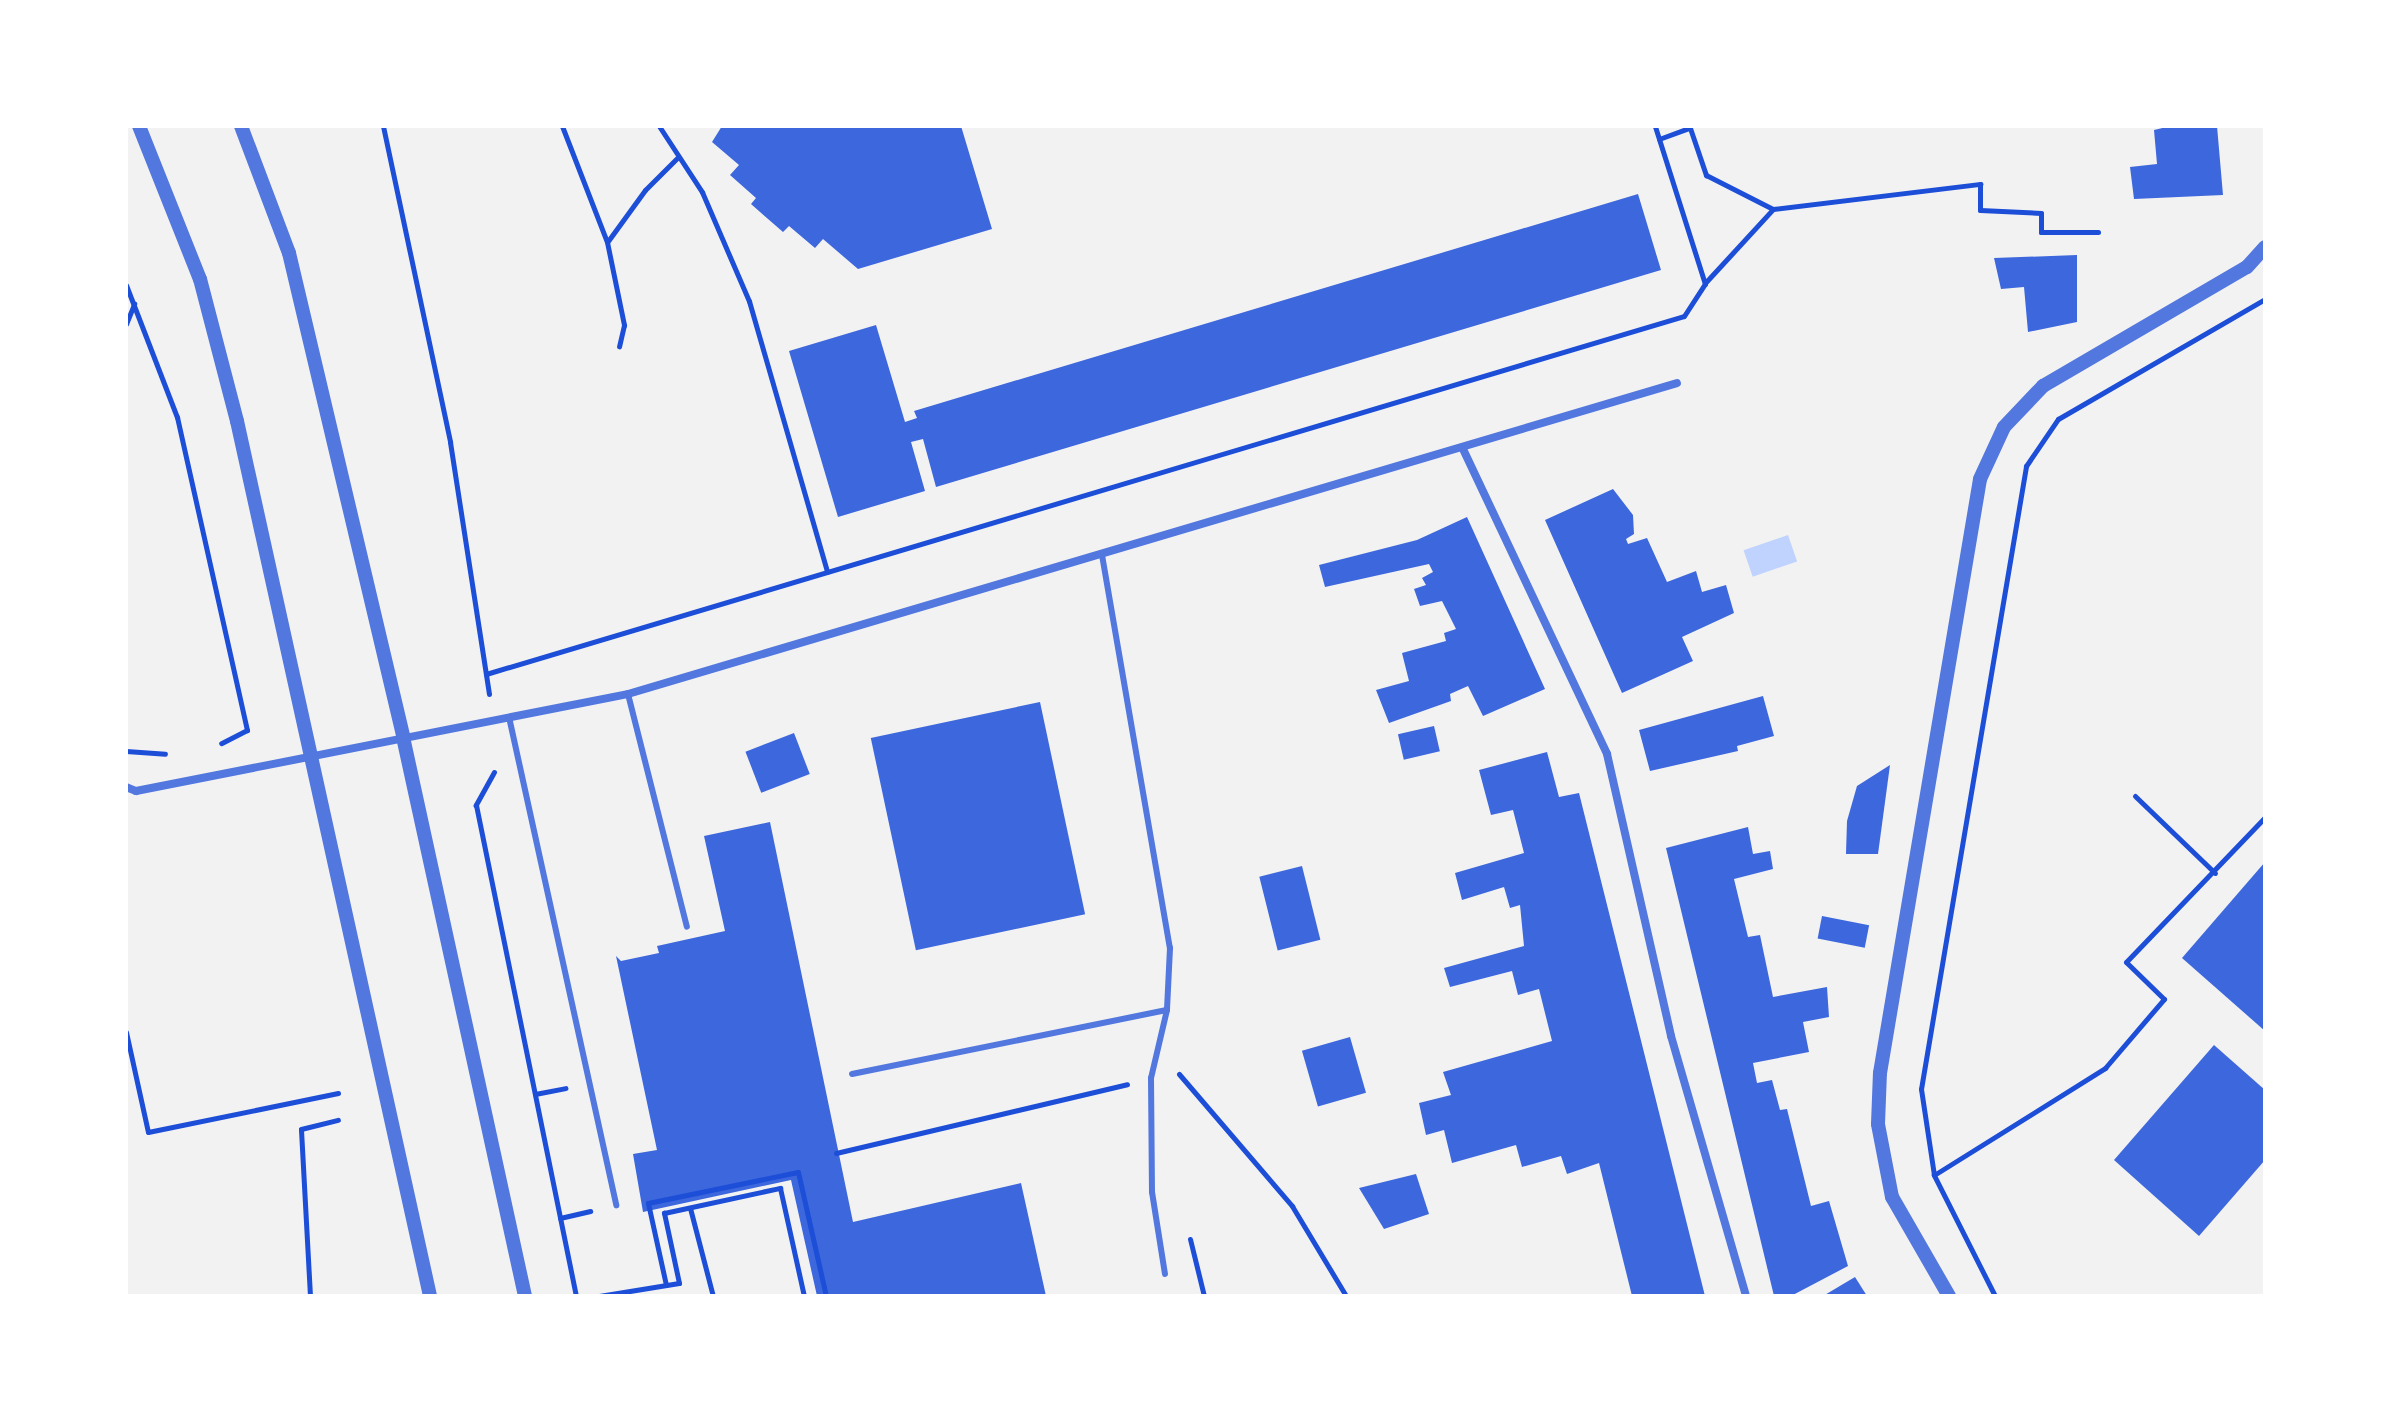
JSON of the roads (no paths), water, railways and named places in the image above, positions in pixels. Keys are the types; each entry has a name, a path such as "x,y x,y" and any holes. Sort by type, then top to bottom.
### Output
{"street":[{"path":"139,126 200,279 237,421 308,755 430,1296"},
{"path":"241,126 289,253 403,737 525,1296"},
{"path":"1949,1296 1892,1197 1878,1124 1880,1073 1980,479 2004,427 2043,386 2247,267 2265,247"},
{"path":"126,787 136,791 628,694 1463,449 1677,383"},
{"path":"1463,449 1607,754 1671,1036 1746,1296"}],"lane":[{"path":"1102,555 1170,948 1167,1010 1151,1078 1152,1192 1165,1274"},
{"path":"628,694 687,927"},
{"path":"509,717 616,1205"},
{"path":"852,1074 1167,1010"}],"water":[{"path":"1788,535 1797,561 1753,577 1744,550"}]}
